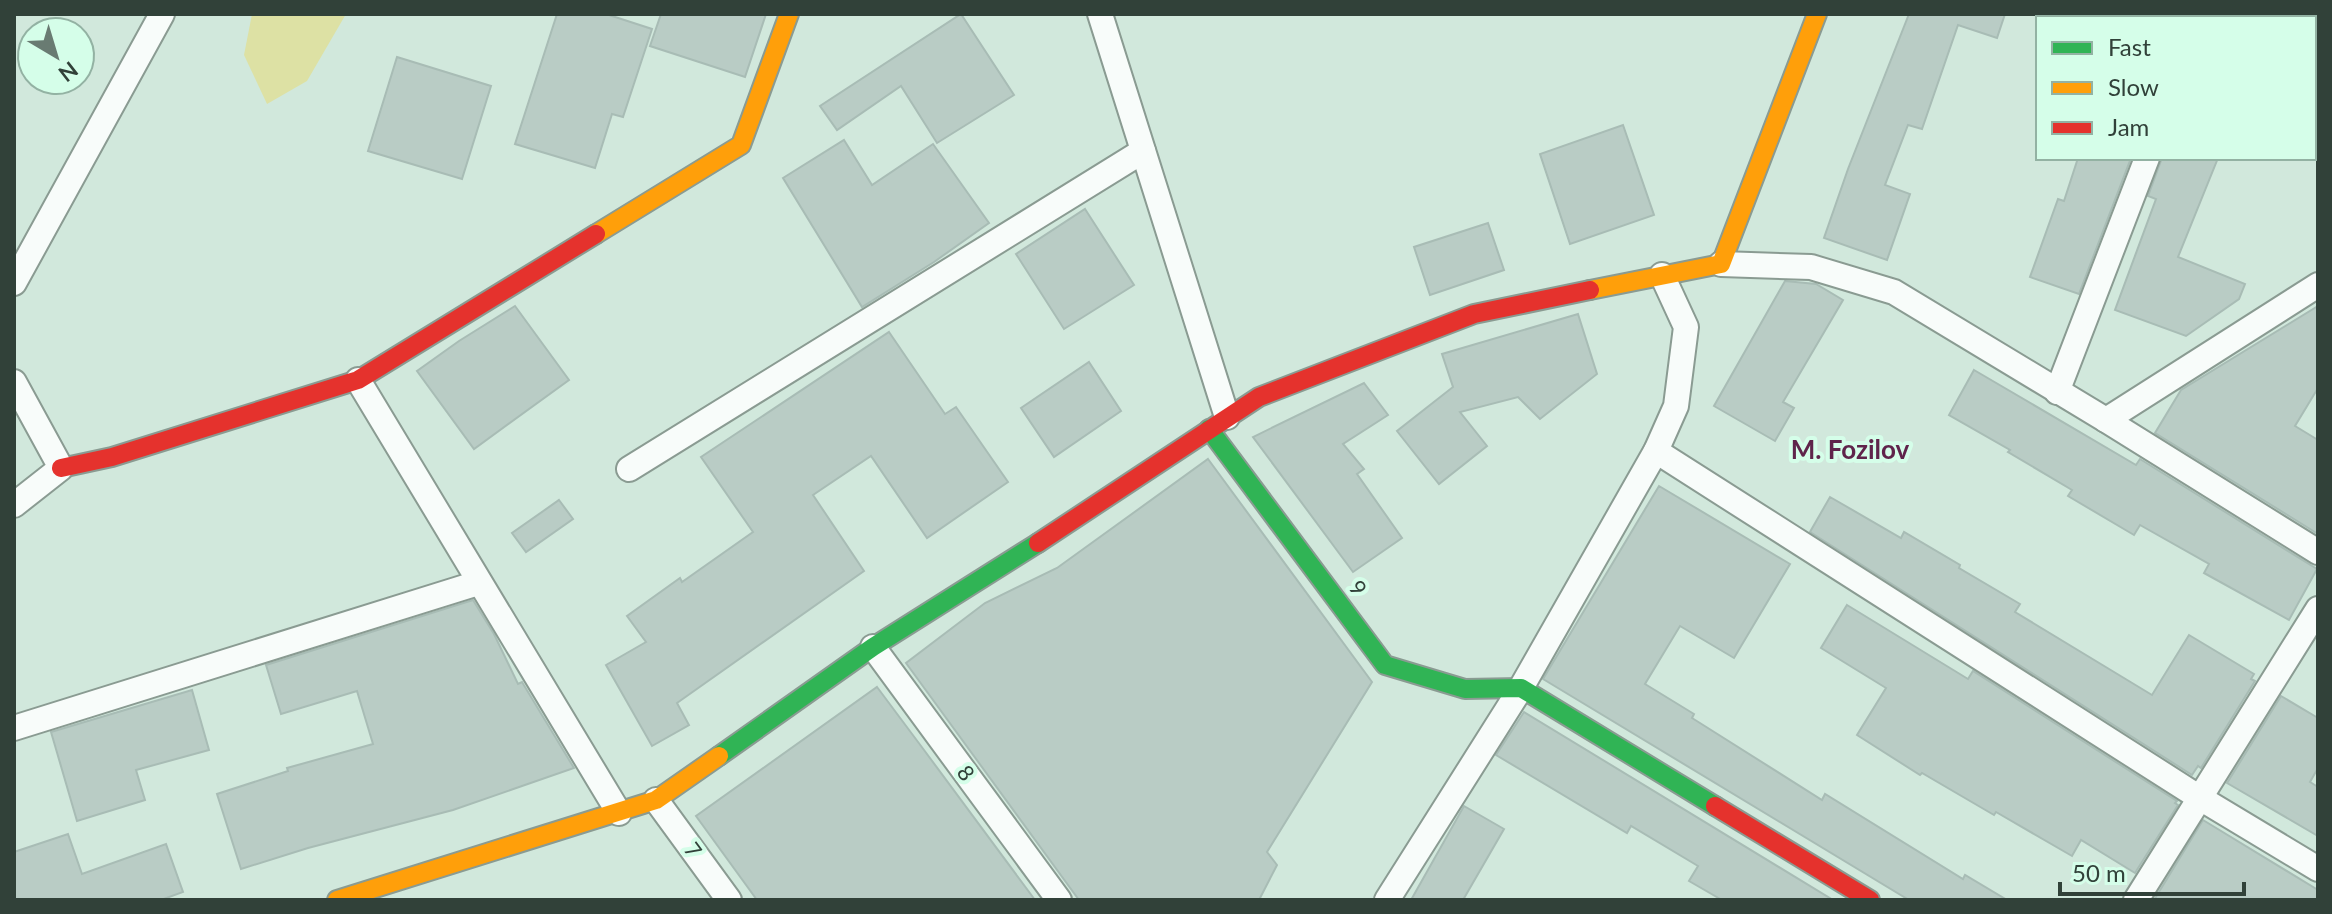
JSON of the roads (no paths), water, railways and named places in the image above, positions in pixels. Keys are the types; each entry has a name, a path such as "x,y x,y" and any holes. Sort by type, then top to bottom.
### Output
{"street":[{"path":"14,283 162,14"},
{"path":"14,505 61,468 112,457 358,380 741,145 789,14"},
{"path":"1100,14 1143,151 1218,423"},
{"path":"1721,264 1817,14"},
{"path":"629,469 1143,151"},
{"path":"2057,392 2146,160"},
{"path":"337,900 656,800 873,647 1070,523 1259,397 1474,314 1721,264 1811,267 1894,292 2318,552"},
{"path":"1387,900 1521,688 1656,451 1676,406 1686,327 1662,275"},
{"path":"2106,420 2318,285"},
{"path":"358,380 619,813"},
{"path":"14,382 61,468"},
{"name":"9","path":"1218,423 1385,665 1465,689 1521,688"},
{"path":"1656,451 2200,798 2318,869"},
{"path":"14,728 478,583"},
{"path":"2136,900 2318,609"},
{"name":"8","path":"873,647 1059,900"},
{"path":"1521,688 1870,900"},
{"name":"7","path":"656,800 729,900"}],"district":[{"name":"M. Fozilov","path":"1850,450"}]}
